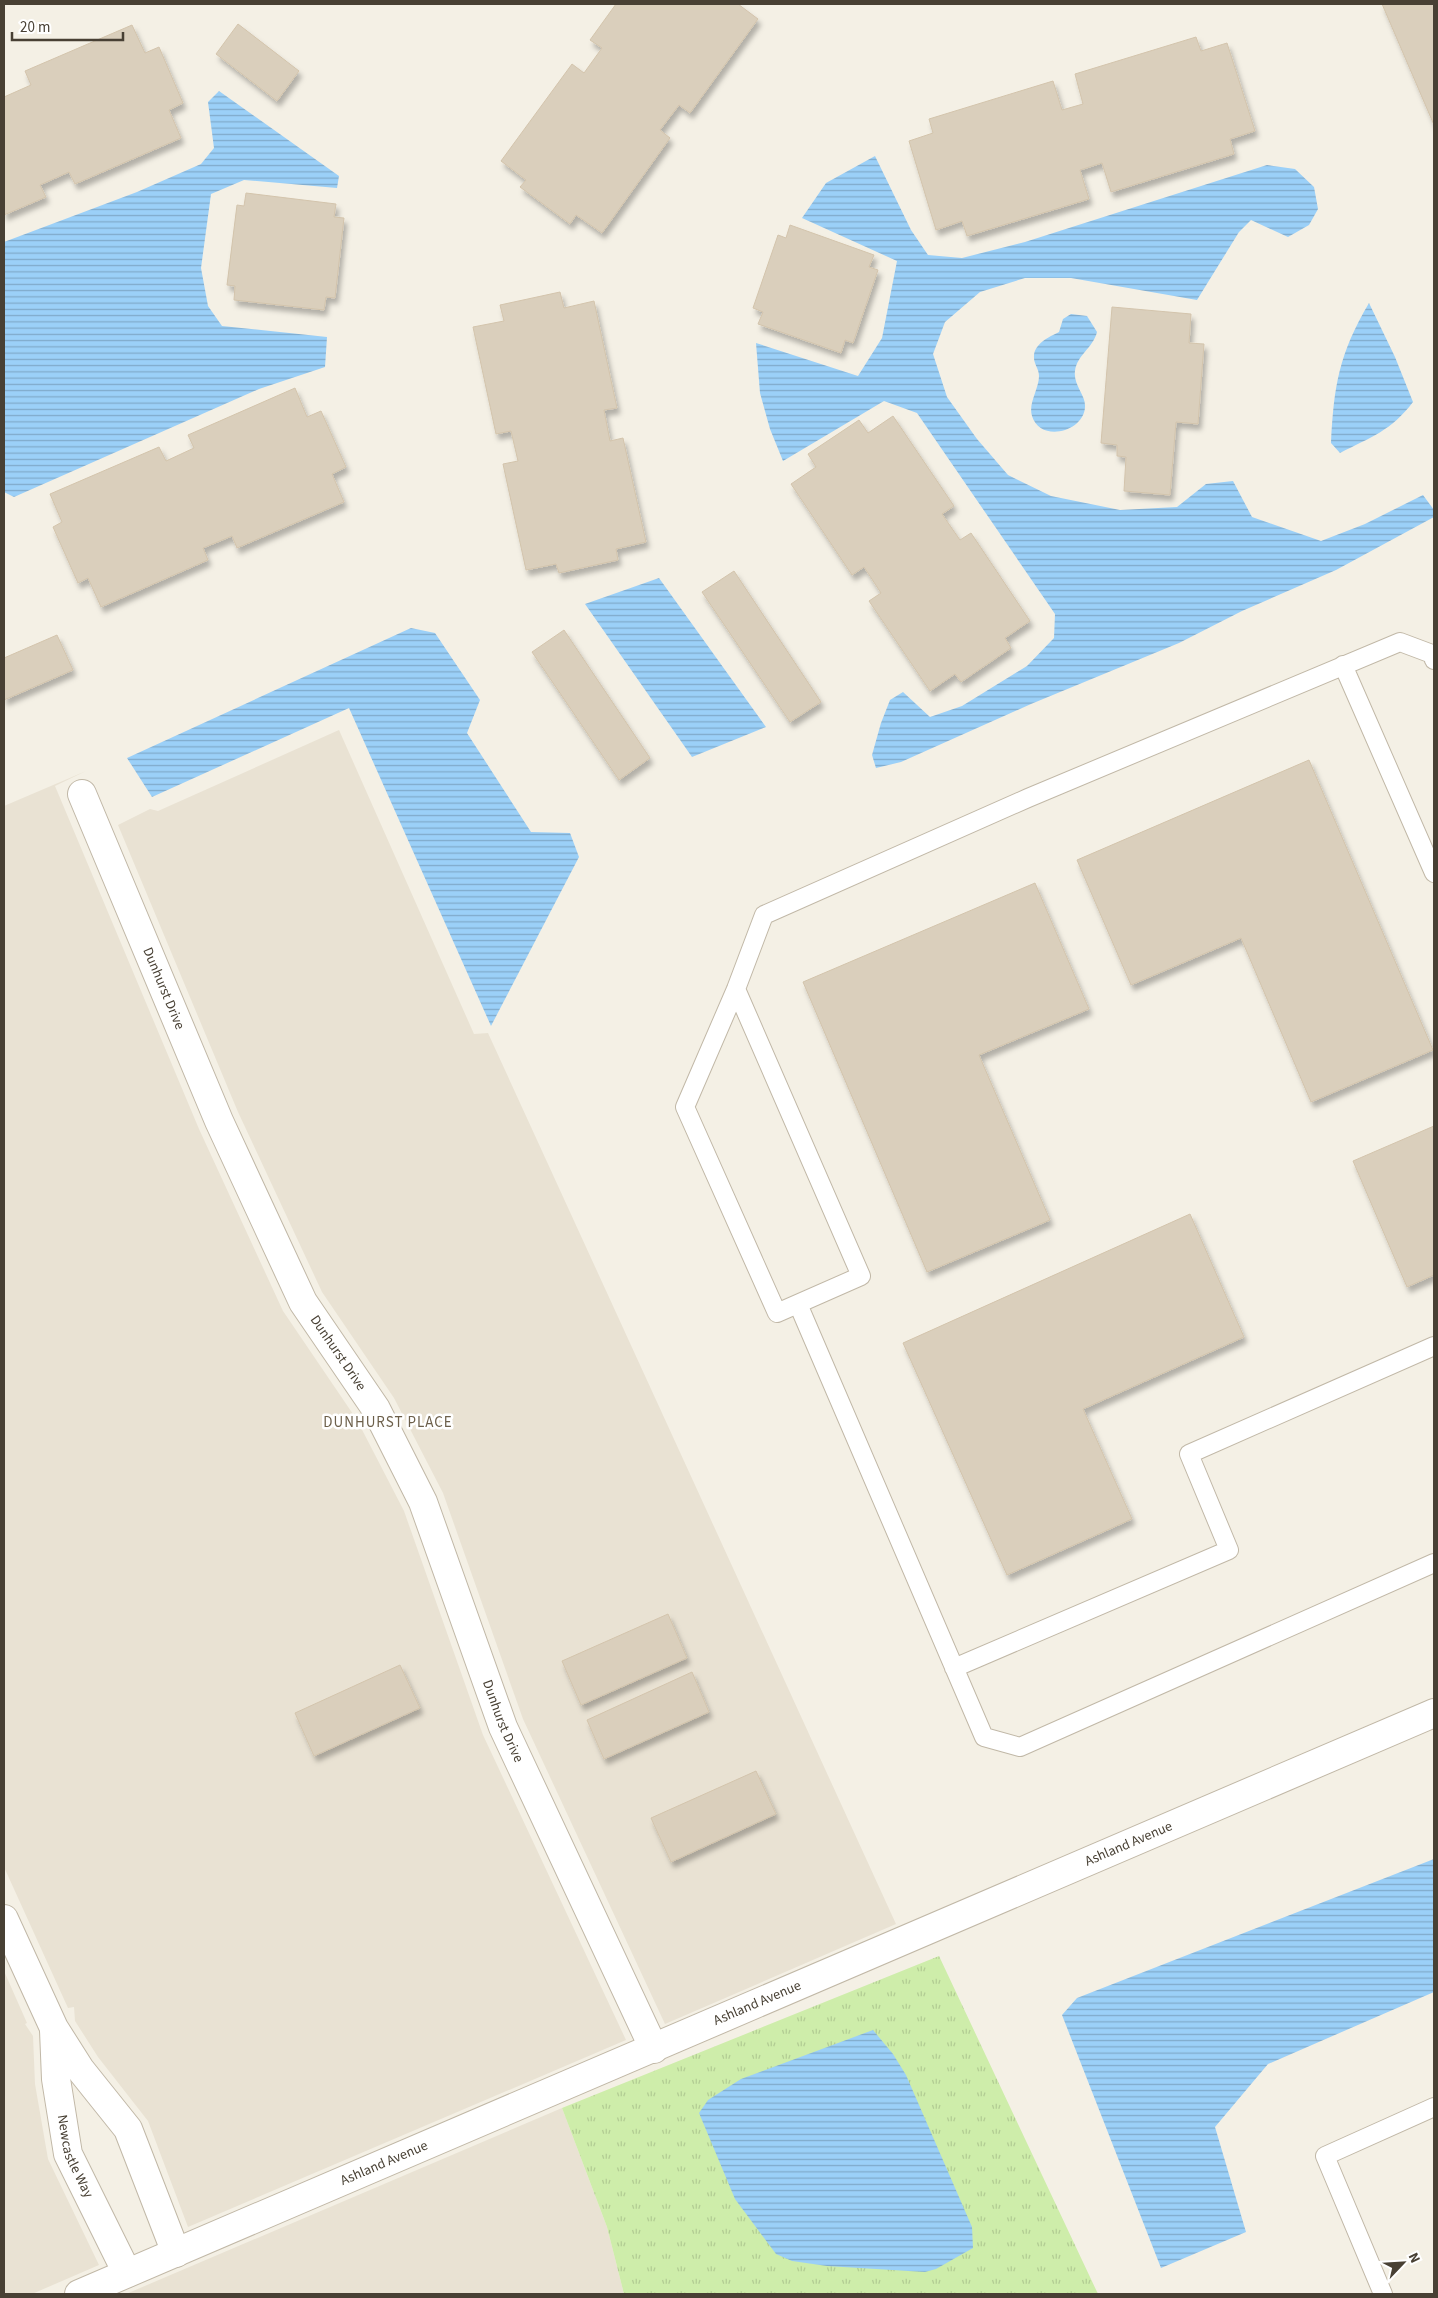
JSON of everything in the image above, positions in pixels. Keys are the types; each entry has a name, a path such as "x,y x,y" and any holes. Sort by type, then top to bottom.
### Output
{"street":[{"name":"Dunhurst Drive","path":"82,794 219,1121 303,1302 376,1409 424,1502 503,1727 654,2049"},
{"name":"Ashland Avenue","path":"79,2294 1434,1713"},
{"name":"Newcastle Way","path":"4,1919 54,2028 80,2069 128,2129 176,2253"},
{"name":"Newcastle Way","path":"54,2028 56,2079 68,2154 127,2273"}],"lane":[{"path":"736,989 861,1276 777,1313 685,1107 736,989 764,915 1028,798 1400,642 1432,654 1434,660"},
{"path":"1343,665 1434,873"},
{"path":"798,1304 984,1737 1020,1746 1434,1563"},
{"path":"954,1668 1229,1550 1189,1454 1434,1346"},
{"path":"1383,2294 1325,2156 1434,2107"}],"shaded area":[{"path":"339,730 474,1034 488,1033 896,1924 665,2024 523,1719 443,1493 394,1398 322,1292 238,1112 118,825 150,809 158,811"},
{"path":"86,771 55,786 199,1129 283,1311 357,1420 404,1511 483,1735 626,2040 188,2227 148,2121 98,2057 75,2021 74,2007 68,2008 4,1867 4,806"},
{"path":"4,1971 27,2023 25,2024 33,2036 35,2084 48,2159 99,2265 32,2294 4,2294"},
{"path":"562,2108 607,2227 624,2294 126,2294"}],"green space":[{"path":"939,1956 1098,2294 624,2294 607,2227 562,2108"}],"water":[{"path":"219,91 339,176 337,188 244,180 211,194 201,268 208,306 222,326 327,337 325,367 259,389 14,497 4,492 4,242 137,192 201,164 214,148 208,102"},
{"path":"875,156 911,230 928,255 962,258 1025,242 1267,165 1295,169 1314,187 1318,209 1309,225 1288,237 1251,220 1239,232 1197,300 1071,278 1025,278 980,292 945,322 933,354 947,397 977,439 1008,475 1051,496 1120,510 1177,507 1206,484 1233,481 1252,517 1321,541 1365,524 1423,495 1434,510 1434,517 1336,570 1242,611 1179,643 1031,704 901,762 876,768 872,755 890,700 903,692 930,717 962,706 1027,666 1054,638 1055,614 917,413 884,401 783,461 770,429 760,393 756,343 858,376 882,338 897,261 802,218 826,183"},
{"path":"1369,303 1395,357 1413,402 1388,427 1340,453 1331,443 1336,387 1351,338"},
{"path":"1071,314 1087,316 1097,332 1092,343 1076,365 1075,371 1076,381 1084,398 1085,407 1083,416 1077,423 1070,428 1052,432 1044,430 1032,416 1031,406 1039,376 1034,353 1042,342 1059,332 1063,319"},
{"path":"659,578 766,727 692,757 585,604"},
{"path":"411,628 435,633 480,700 467,733 531,832 570,833 579,857 491,1026 349,708 152,797 127,758"},
{"path":"1434,1859 1434,1992 1268,2064 1215,2127 1246,2232 1161,2268 1062,2015 1077,1998"},
{"path":"873,2030 893,2054 906,2075 972,2227 973,2248 936,2269 925,2272 827,2266 792,2261 776,2254 735,2199 699,2113 708,2100 741,2079"}],"building":[{"path":"616,4 738,4 758,19 690,113 679,105 660,130 670,138 602,233 576,215 570,224 520,187 526,180 501,161 572,64 584,73 602,48 590,40"},
{"path":"1382,4 1434,4 1434,125"},
{"path":"238,24 299,71 277,101 216,54"},
{"path":"132,25 145,53 159,47 183,103 169,110 181,138 75,184 69,172 40,185 46,197 4,215 4,97 31,85 25,71"},
{"path":"1196,37 1201,51 1227,43 1255,131 1230,139 1234,154 1111,192 1102,163 1080,170 1089,199 967,236 962,221 936,230 909,141 933,133 929,119 1053,81 1062,110 1083,104 1075,74"},
{"path":"246,193 336,204 334,217 344,218 335,298 326,297 324,310 234,300 235,286 227,285 237,205 244,206"},
{"path":"790,225 874,255 869,267 878,270 853,343 845,340 841,353 758,324 763,312 753,308 778,235 786,238"},
{"path":"560,292 564,308 594,301 617,408 604,410 610,441 623,438 646,542 616,549 618,560 559,573 556,564 526,570 503,464 518,461 511,431 496,434 473,327 504,321 500,305"},
{"path":"1112,307 1191,314 1189,343 1204,344 1198,424 1176,422 1170,495 1124,491 1126,457 1117,456 1117,445 1101,443"},
{"path":"295,388 307,417 321,411 346,467 332,474 344,502 237,548 232,536 203,548 208,560 101,607 88,578 78,583 53,527 62,522 50,494 159,447 166,461 194,448 188,435"},
{"path":"893,416 954,506 942,514 960,540 971,533 1030,621 1005,638 1011,648 961,682 955,674 930,691 869,601 881,593 864,567 852,575 791,484 816,467 808,454 859,420 868,433"},
{"path":"734,571 821,702 790,722 702,592"},
{"path":"564,630 650,758 619,780 532,652"},
{"path":"57,635 73,670 4,700 4,658"},
{"path":"1309,760 1433,1050 1311,1102 1241,938 1131,985 1077,860"},
{"path":"1035,883 1089,1009 979,1055 1050,1220 927,1272 803,982"},
{"path":"1434,1126 1434,1275 1407,1287 1353,1161"},
{"path":"1190,1214 1244,1337 1083,1409 1132,1519 1007,1575 903,1343"},
{"path":"668,1614 687,1658 581,1705 562,1661"},
{"path":"400,1665 420,1708 314,1756 295,1713"},
{"path":"692,1672 709,1712 604,1759 587,1720"},
{"path":"756,1771 776,1814 671,1862 651,1818"}],"district":[{"name":"DUNHURST PLACE","path":"388,1422"}]}
